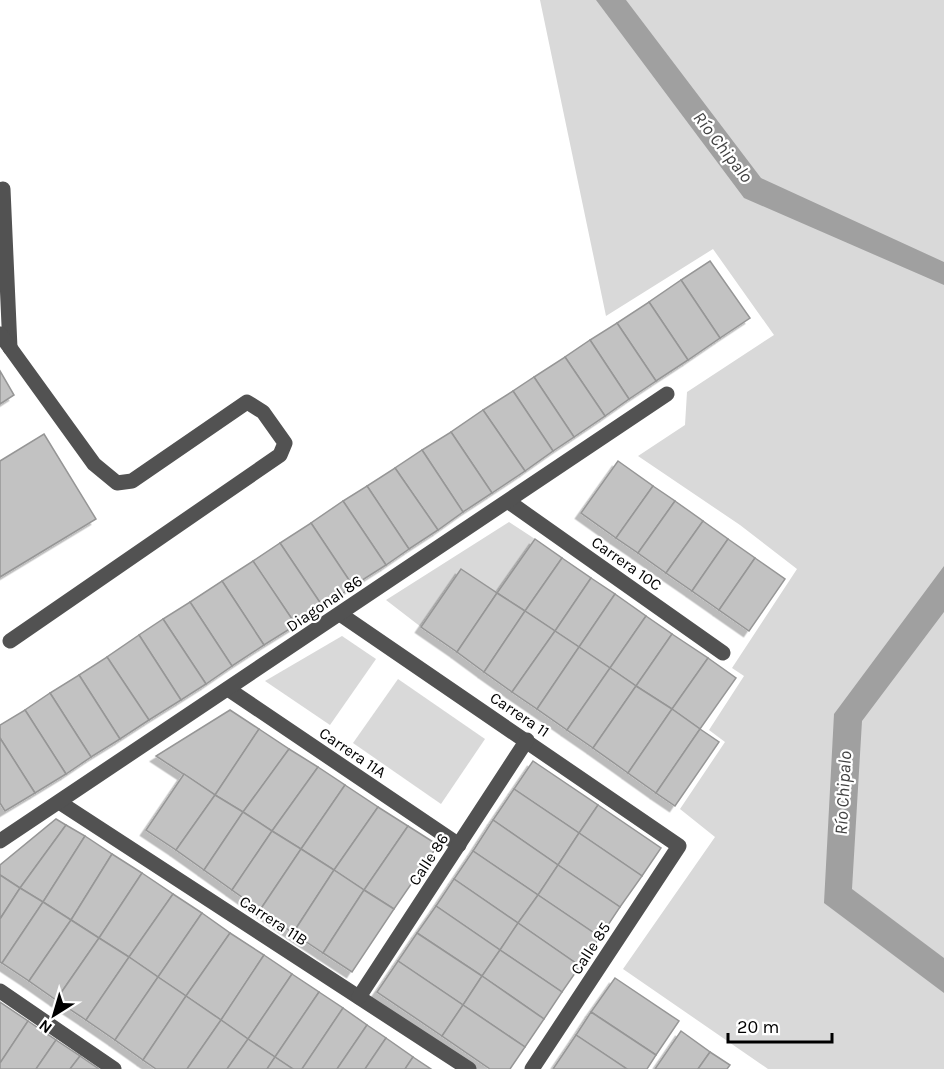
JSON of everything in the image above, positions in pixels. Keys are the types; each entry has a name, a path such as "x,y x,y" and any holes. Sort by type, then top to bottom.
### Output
{"street":[{"path":"5,188 10,348"},
{"path":"0,334 93,464 117,483 132,481 247,402 263,412 285,443 280,455 10,641"},
{"name":"Diagonal 86","path":"0,841 667,394"},
{"name":"Carrera 10C","path":"509,502 723,653"},
{"name":"Carrera 11","path":"340,614 679,846"},
{"name":"Carrera 11A","path":"228,689 459,845"},
{"name":"Calle 86","path":"359,997 527,740"},
{"name":"Carrera 11B","path":"59,802 469,1069"},
{"name":"Calle 85","path":"532,1069 679,846"},
{"path":"0,991 114,1069"}],"shaded area":[{"path":"540,0 944,0 944,1069 768,1069 623,969 715,837 680,809 725,742 709,730 744,676 732,668 797,569 740,525 638,456 685,425 687,392 774,335 713,249 606,316"},
{"path":"509,522 535,539 497,593 461,569 421,627 386,600"},
{"path":"342,636 376,659 330,725 265,681"},
{"path":"398,679 485,739 441,804 353,743"}],"water":[{"name":"Río Chipalo","path":"596,0 626,0 761,178 944,262 944,285 744,198"},
{"name":"Río Chipalo","path":"944,566 944,612 862,721 852,889 944,958 944,993 824,903 834,714"}],"building":[{"path":"710,261 750,318 720,338 681,280"},
{"path":"681,280 720,338 688,360 649,302"},
{"path":"649,302 688,360 656,381 617,323"},
{"path":"617,323 656,381 629,399 590,340"},
{"path":"590,340 629,399 605,416 565,357"},
{"path":"565,357 605,416 574,437 534,377"},
{"path":"0,371 14,395 0,404"},
{"path":"534,377 574,437 553,451 513,391"},
{"path":"513,391 553,451 525,471 483,410"},
{"path":"483,410 525,471 492,493 451,432"},
{"path":"451,432 492,493 463,512 422,450"},
{"path":"44,434 96,519 0,577 0,461"},
{"path":"422,450 463,512 438,530 395,468"},
{"path":"618,461 653,486 616,538 581,513"},
{"path":"395,468 438,530 409,549 367,486"},
{"path":"367,486 409,549 386,565 343,501"},
{"path":"653,486 675,501 638,553 616,538"},
{"path":"343,501 386,565 353,586 311,523"},
{"path":"675,501 703,521 666,573 638,553"},
{"path":"703,521 728,539 692,591 666,573"},
{"path":"311,523 353,586 323,607 280,543"},
{"path":"535,539 562,558 525,611 497,593"},
{"path":"728,539 755,558 719,610 692,591"},
{"path":"280,543 323,607 296,625 253,561"},
{"path":"562,558 591,578 555,631 525,611"},
{"path":"755,558 785,579 749,631 719,610"},
{"path":"253,561 296,625 264,645 222,581"},
{"path":"461,569 497,593 457,652 421,627"},
{"path":"591,578 615,594 579,647 555,631"},
{"path":"222,581 264,645 232,666 190,602"},
{"path":"497,593 525,611 484,672 457,652"},
{"path":"615,594 646,616 610,668 579,647"},
{"path":"190,602 232,666 206,684 163,619"},
{"path":"525,611 555,631 512,692 484,672"},
{"path":"646,616 672,634 636,686 610,668"},
{"path":"163,619 206,684 181,700 139,635"},
{"path":"555,631 579,647 537,709 512,692"},
{"path":"672,634 708,658 672,709 636,686"},
{"path":"139,635 181,700 149,720 107,657"},
{"path":"579,647 610,668 567,730 537,709"},
{"path":"107,657 149,720 120,739 79,675"},
{"path":"708,658 736,678 700,729 672,709"},
{"path":"610,668 636,686 593,748 567,730"},
{"path":"79,675 120,739 91,757 50,693"},
{"path":"636,686 672,709 628,773 593,748"},
{"path":"50,693 91,757 66,774 25,710"},
{"path":"672,709 700,729 656,793 628,773"},
{"path":"25,710 66,774 35,793 0,738 0,725"},
{"path":"230,710 259,729 215,795 156,756"},
{"path":"259,729 289,749 243,812 215,795"},
{"path":"700,729 719,742 675,806 656,793"},
{"path":"0,738 35,793 5,811 0,803"},
{"path":"289,749 318,767 272,831 243,812"},
{"path":"533,761 598,805 579,833 514,789"},
{"path":"318,767 345,785 301,849 272,831"},
{"path":"184,774 215,795 176,850 146,830"},
{"path":"345,785 378,807 334,870 301,849"},
{"path":"514,789 579,833 558,865 493,820"},
{"path":"215,795 243,812 204,870 176,850"},
{"path":"598,805 661,848 642,876 579,833"},
{"path":"378,807 408,826 364,890 334,870"},
{"path":"243,812 272,831 232,890 204,870"},
{"path":"56,819 66,825 20,888 0,875 0,865"},
{"path":"493,820 558,865 538,895 473,851"},
{"path":"66,825 85,836 43,902 20,888"},
{"path":"408,826 438,845 394,909 364,890"},
{"path":"272,831 301,849 260,910 232,890"},
{"path":"579,833 642,876 620,907 558,865"},
{"path":"85,836 112,854 71,920 43,902"},
{"path":"301,849 334,870 293,933 260,910"},
{"path":"473,851 538,895 518,923 454,879"},
{"path":"112,854 142,873 99,938 71,920"},
{"path":"558,865 620,907 600,937 538,895"},
{"path":"334,870 364,890 323,953 293,933"},
{"path":"142,873 173,894 129,957 99,938"},
{"path":"0,875 20,888 0,919"},
{"path":"454,879 518,923 500,950 436,906"},
{"path":"20,888 43,902 2,963 0,962 0,919"},
{"path":"364,890 394,909 352,972 323,953"},
{"path":"173,894 202,913 158,977 129,957"},
{"path":"538,895 600,937 580,966 518,923"},
{"path":"43,902 71,920 29,981 2,963"},
{"path":"436,906 500,950 482,976 417,933"},
{"path":"202,913 230,933 186,996 158,977"},
{"path":"71,920 99,938 56,1000 29,981"},
{"path":"518,923 580,966 562,992 500,950"},
{"path":"230,933 264,955 221,1020 186,996"},
{"path":"417,933 482,976 463,1005 398,961"},
{"path":"99,938 129,957 86,1020 56,1000"},
{"path":"500,950 562,992 544,1019 482,976"},
{"path":"264,955 292,974 248,1039 221,1020"},
{"path":"129,957 158,977 115,1040 86,1020"},
{"path":"398,961 463,1005 442,1036 377,992"},
{"path":"292,974 319,992 275,1057 248,1039"},
{"path":"482,976 544,1019 525,1047 463,1005"},
{"path":"158,977 186,996 143,1060 115,1040"},
{"path":"615,978 679,1021 656,1055 591,1012"},
{"path":"319,992 343,1008 302,1069 293,1069 275,1057"},
{"path":"186,996 221,1020 187,1069 156,1069 143,1060"},
{"path":"0,1002 28,1021 0,1063"},
{"path":"463,1005 525,1047 510,1069 490,1069 442,1036"},
{"path":"343,1008 367,1025 337,1069 302,1069"},
{"path":"591,1012 656,1055 647,1069 627,1069 576,1035"},
{"path":"221,1020 248,1039 227,1069 187,1069"},
{"path":"28,1021 56,1040 36,1069 0,1069 0,1063"},
{"path":"367,1025 386,1038 365,1069 337,1069"},
{"path":"681,1031 710,1052 698,1069 655,1069"},
{"path":"576,1035 627,1069 553,1069"},
{"path":"386,1038 413,1057 405,1069 365,1069"},
{"path":"248,1039 275,1057 267,1069 227,1069"},
{"path":"56,1040 80,1056 70,1069 36,1069"},
{"path":"710,1052 730,1065 727,1069 698,1069"},
{"path":"80,1056 99,1069 70,1069"},
{"path":"275,1057 293,1069 267,1069"},
{"path":"413,1057 431,1069 405,1069"}]}
